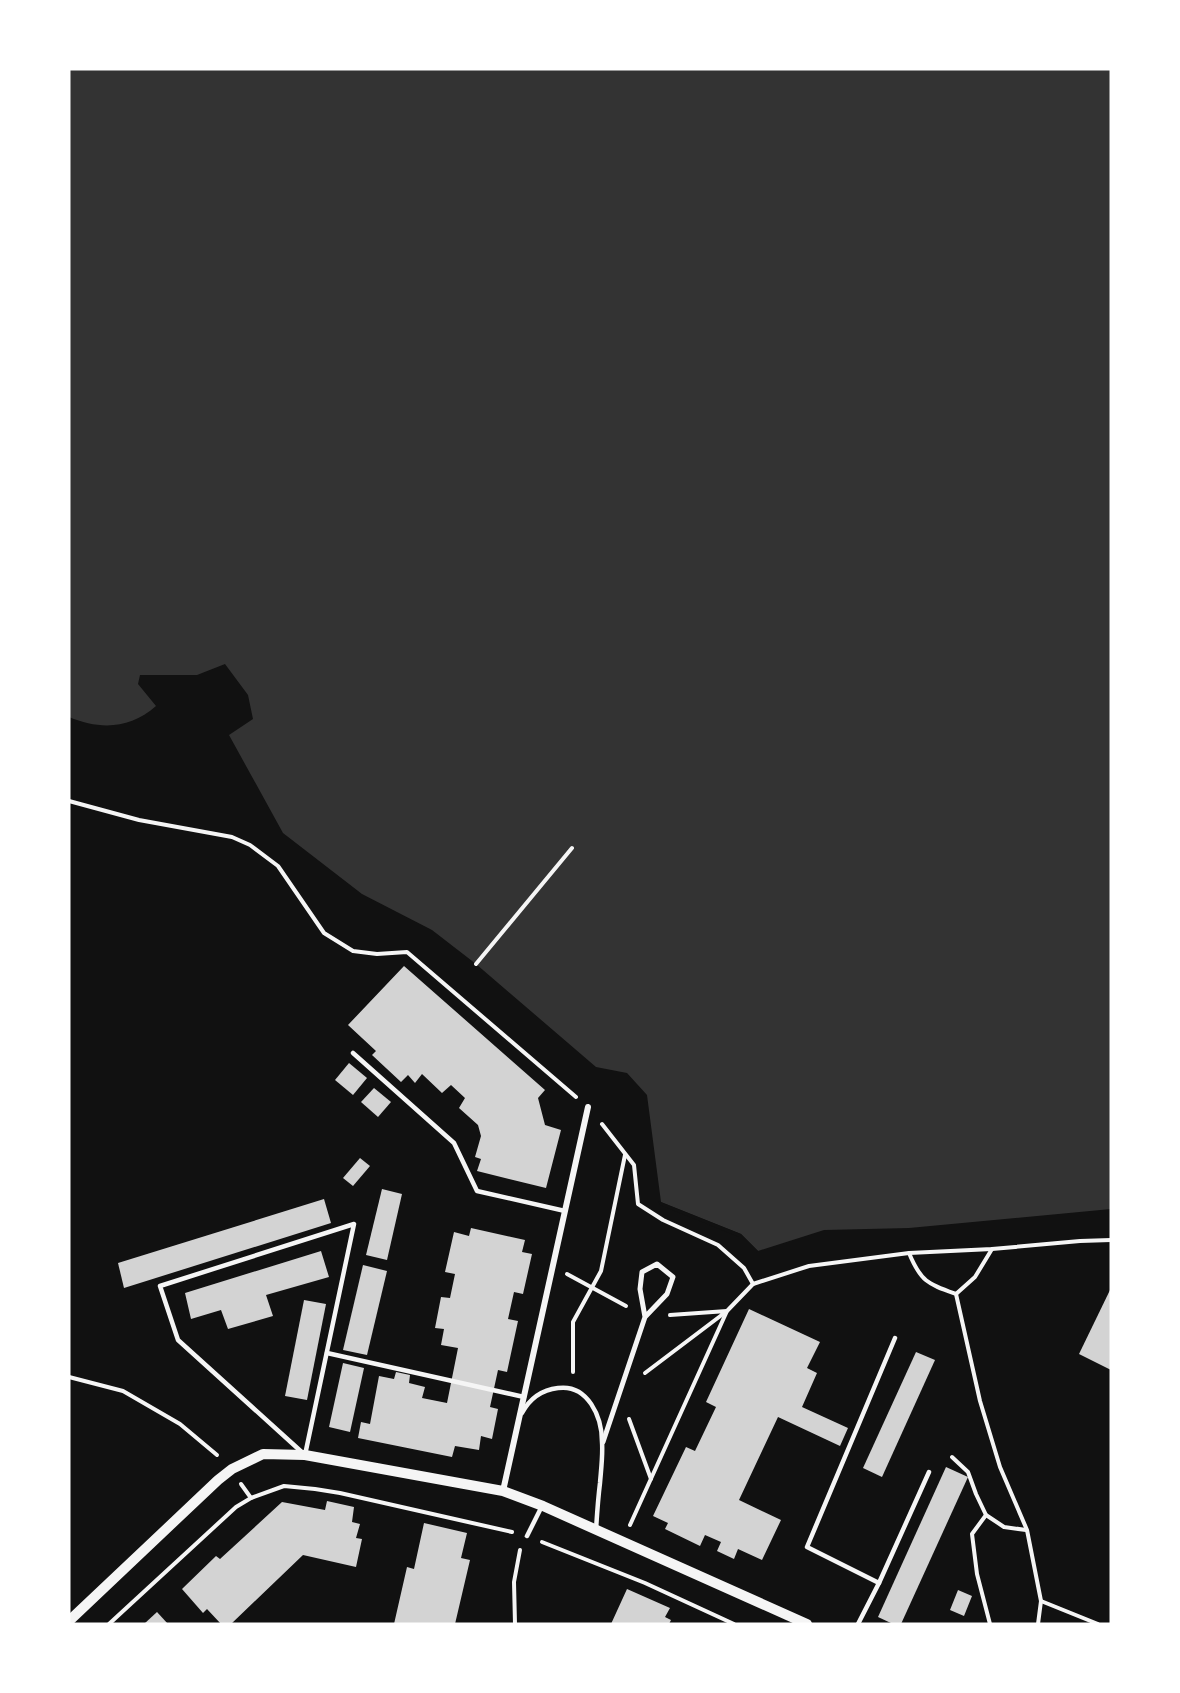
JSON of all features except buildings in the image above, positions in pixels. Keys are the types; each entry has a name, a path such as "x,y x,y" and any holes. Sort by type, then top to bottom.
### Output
{"street":[{"path":"503,1491 588,1107"},
{"path":"603,1442 645,1317 667,1294 673,1277 657,1264 642,1272 640,1289 645,1317"},
{"path":"69,1621 218,1480 232,1469 263,1454 304,1455 503,1491 543,1506 807,1624"}],"lane":[{"path":"353,1053 454,1143 477,1191 565,1211"},
{"path":"354,1224 327,1353 304,1455 178,1340 160,1286 354,1224"},
{"path":"879,1583 807,1547 895,1338"},
{"path":"327,1353 524,1397"},
{"path":"518,1422 530,1400 538,1394 555,1388 570,1389 582,1394 593,1406 599,1420 603,1442 596,1530"},
{"path":"858,1624 929,1472"},
{"path":"527,1536 543,1506"}],"path":[{"path":"69,801 139,820 232,837 250,845 278,866 324,933 353,951 377,954 407,952 588,1107 634,1166 638,1204 663,1220 718,1245 744,1268 753,1284"},
{"path":"476,964 572,848"},
{"path":"573,1376 573,1322 601,1271 625,1155"},
{"path":"623,1541 727,1311 753,1284 809,1266 909,1254 1080,1240 1111,1240"},
{"path":"956,1294 975,1277 992,1249"},
{"path":"909,1254 915,1269 929,1284 956,1294"},
{"path":"956,1294 980,1401 1000,1467 1027,1530 1041,1601 1038,1624"},
{"path":"69,1377 123,1391 180,1424 232,1469 251,1498"},
{"path":"619,1392 651,1479"},
{"path":"952,1457 969,1472 986,1515 1004,1527 1027,1530"},
{"path":"109,1624 236,1507 251,1498 284,1486 340,1493 527,1536 645,1583 734,1624"},
{"path":"986,1515 972,1534 977,1574 990,1624"},
{"path":"515,1624 514,1582 519,1551 527,1536"},
{"path":"1041,1601 1098,1624"}],"shaded area":[{"path":"69,69 1111,69 1111,1209 909,1228 824,1230 758,1251 741,1234 661,1202 647,1095 627,1073 596,1067 476,964 432,930 362,894 283,833 229,735 253,719 248,695 225,664 197,675 140,675 138,684 156,706 146,714 125,723 92,724 69,717"}],"pier":[{"path":"658,1201 741,1234 758,1251 756,1253 739,1237 660,1205"}]}
